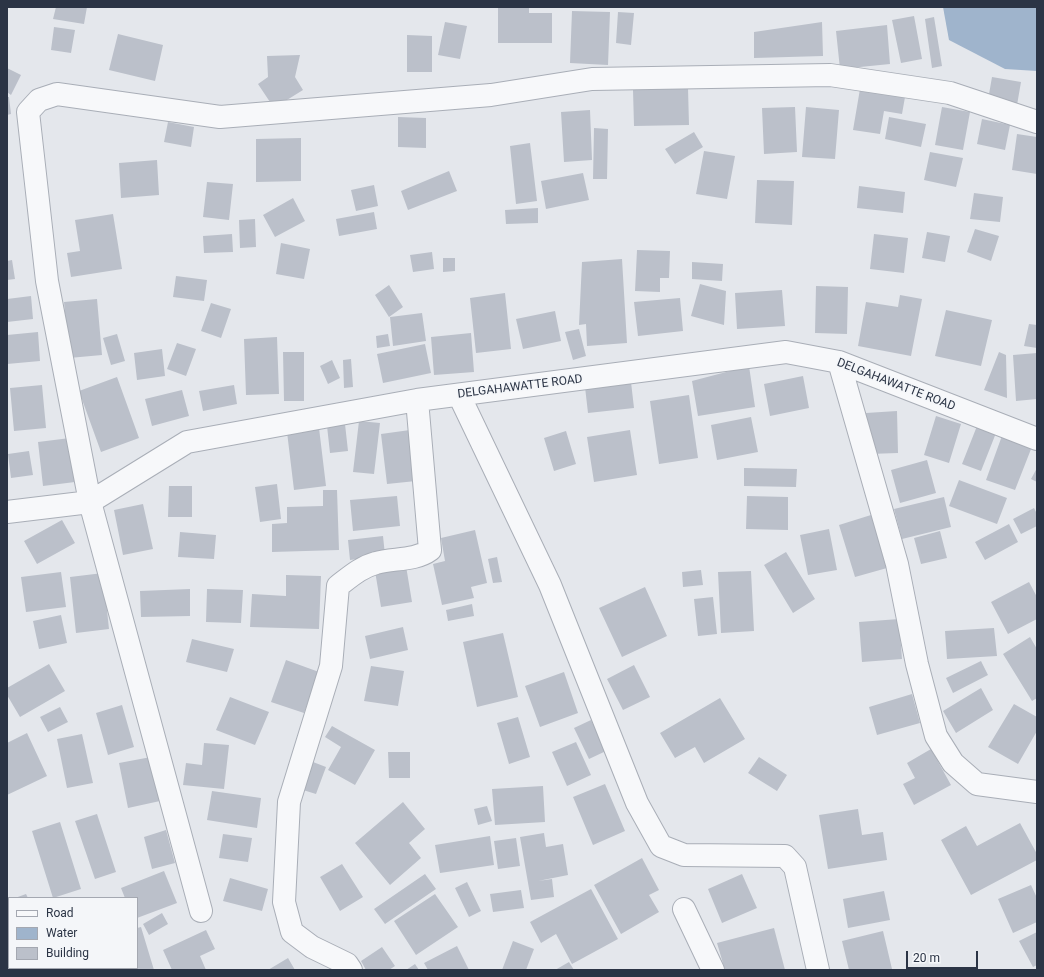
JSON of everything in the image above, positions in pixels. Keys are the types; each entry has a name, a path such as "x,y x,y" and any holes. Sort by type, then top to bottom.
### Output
{"street":[{"path":"201,911 90,502 47,282 28,112 38,100 57,94 220,117 491,95 592,79 830,75 950,93 1037,122"},
{"name":"DELGAHAWATTE ROAD","path":"7,512 90,502 186,442 417,400 786,352 839,362 1037,439"},
{"path":"839,362 897,564 917,664 936,736 953,763 977,784 1037,792"},
{"path":"459,395 550,585 637,803 661,846 684,855 785,856 795,867 818,970"},
{"path":"351,970 347,964 312,947 292,932 284,902 289,802 331,666 338,586 354,572 375,563 423,555 430,550 417,400"},
{"path":"684,909 713,970"}],"water":[{"path":"943,7 1037,7 1037,71 1005,69 949,40"}],"building":[{"path":"56,7 87,7 84,24 53,19"},
{"path":"498,7 529,7 529,13 552,13 552,43 498,43"},
{"path":"572,11 610,12 608,65 570,63"},
{"path":"618,12 634,13 631,45 616,43"},
{"path":"914,16 922,59 901,63 892,20"},
{"path":"934,17 942,66 932,68 925,19"},
{"path":"445,22 467,26 460,59 438,55"},
{"path":"822,22 823,56 754,58 754,32"},
{"path":"887,25 890,64 840,69 836,31"},
{"path":"54,27 75,30 71,53 51,50"},
{"path":"118,34 163,45 155,81 109,70"},
{"path":"407,35 432,36 432,72 407,72"},
{"path":"300,55 295,77 303,90 274,108 258,84 268,77 267,56"},
{"path":"7,68 21,75 11,95 7,92"},
{"path":"992,77 1021,82 1017,105 988,100"},
{"path":"688,88 689,125 634,126 633,90"},
{"path":"860,89 905,97 902,114 884,111 880,134 853,130"},
{"path":"7,97 9,97 11,114 7,115"},
{"path":"795,107 797,152 764,154 762,108"},
{"path":"806,107 839,110 835,159 802,157"},
{"path":"942,107 970,112 963,150 935,145"},
{"path":"590,110 592,160 564,162 561,112"},
{"path":"398,117 426,118 426,148 398,147"},
{"path":"889,117 926,124 921,147 885,139"},
{"path":"982,119 1010,125 1005,150 977,144"},
{"path":"168,122 194,127 191,147 164,142"},
{"path":"594,128 608,129 607,179 593,179"},
{"path":"694,132 703,147 675,164 665,149"},
{"path":"1017,134 1037,137 1037,174 1012,170"},
{"path":"301,138 301,181 256,182 256,139"},
{"path":"530,143 537,201 516,204 510,146"},
{"path":"704,151 735,156 727,199 696,194"},
{"path":"930,152 963,158 956,187 924,180"},
{"path":"157,160 159,195 121,198 119,163"},
{"path":"449,171 457,191 408,210 401,191"},
{"path":"583,173 589,200 546,209 541,181"},
{"path":"757,180 794,181 792,225 755,223"},
{"path":"207,182 233,184 229,220 203,217"},
{"path":"374,185 378,206 356,211 351,190"},
{"path":"859,186 905,192 903,213 857,208"},
{"path":"974,193 1003,197 1000,222 970,219"},
{"path":"293,198 305,221 275,237 263,215"},
{"path":"538,208 538,223 506,224 505,210"},
{"path":"374,212 377,229 339,236 336,219"},
{"path":"113,214 122,269 71,277 67,253 80,251 75,220"},
{"path":"255,219 256,247 240,248 239,220"},
{"path":"975,229 999,236 991,261 967,252"},
{"path":"927,232 950,236 945,262 922,258"},
{"path":"232,234 233,252 204,253 203,236"},
{"path":"874,234 908,238 904,273 870,269"},
{"path":"281,243 310,249 304,279 276,274"},
{"path":"637,250 670,251 669,278 660,278 660,292 635,291"},
{"path":"432,252 434,269 413,272 410,255"},
{"path":"443,258 455,258 455,271 443,272"},
{"path":"622,259 627,343 587,346 586,324 579,325 582,262"},
{"path":"12,260 15,279 7,280 7,261"},
{"path":"692,262 723,264 722,281 692,279"},
{"path":"176,276 207,280 204,301 173,297"},
{"path":"700,284 726,291 724,325 691,316"},
{"path":"389,285 403,307 389,317 375,295"},
{"path":"816,286 848,287 847,334 815,333"},
{"path":"782,290 785,326 737,329 735,293"},
{"path":"505,293 511,349 476,353 470,298"},
{"path":"900,295 922,299 911,356 858,346 866,302 898,307"},
{"path":"31,296 33,319 7,322 7,299"},
{"path":"680,298 683,331 638,336 634,302"},
{"path":"97,299 102,355 69,358 64,302"},
{"path":"211,303 231,309 221,338 201,331"},
{"path":"946,310 992,320 981,366 935,356"},
{"path":"555,311 561,341 523,349 516,319"},
{"path":"422,313 426,341 393,346 390,317"},
{"path":"1029,324 1037,325 1037,348 1024,346"},
{"path":"579,329 586,356 573,360 565,332"},
{"path":"38,332 40,361 7,364 7,335"},
{"path":"471,333 474,372 434,375 431,337"},
{"path":"117,334 125,361 111,365 103,338"},
{"path":"388,334 390,346 377,348 376,336"},
{"path":"277,337 279,394 246,395 244,339"},
{"path":"177,343 196,349 186,376 167,369"},
{"path":"425,344 431,373 383,383 377,354"},
{"path":"162,349 165,376 137,380 134,353"},
{"path":"283,352 304,352 304,401 284,401"},
{"path":"999,352 1006,355 1007,398 984,390"},
{"path":"1037,353 1037,399 1016,401 1013,355"},
{"path":"351,359 353,387 344,388 343,360"},
{"path":"332,360 340,378 328,384 320,366"},
{"path":"749,366 755,407 698,416 692,381"},
{"path":"803,376 809,408 770,416 764,384"},
{"path":"117,377 139,438 101,452 79,391"},
{"path":"631,382 634,408 588,413 585,387"},
{"path":"42,385 46,428 14,431 10,388"},
{"path":"234,385 237,404 203,411 199,391"},
{"path":"182,390 189,416 152,426 145,399"},
{"path":"689,395 698,458 659,464 650,401"},
{"path":"897,411 898,453 869,454 866,413"},
{"path":"936,416 961,424 949,463 924,455"},
{"path":"751,417 758,452 717,460 711,425"},
{"path":"359,421 380,423 374,474 353,472"},
{"path":"345,424 348,451 330,453 327,426"},
{"path":"977,426 996,433 981,471 962,464"},
{"path":"319,428 326,486 294,490 287,432"},
{"path":"410,430 416,481 387,484 381,434"},
{"path":"630,430 637,475 594,482 587,437"},
{"path":"566,431 576,464 554,471 544,438"},
{"path":"1003,433 1033,444 1015,490 986,480"},
{"path":"70,438 75,482 43,486 38,442"},
{"path":"29,451 33,475 11,478 8,454"},
{"path":"927,460 936,493 900,503 891,470"},
{"path":"744,468 797,469 796,487 744,486"},
{"path":"1037,468 1037,482 1031,479"},
{"path":"959,480 1007,498 997,524 949,506"},
{"path":"277,484 281,519 260,522 255,487"},
{"path":"169,486 192,486 192,517 168,517"},
{"path":"323,490 337,490 339,550 272,552 272,524 287,523 287,507 323,506"},
{"path":"397,496 400,526 353,531 350,500"},
{"path":"747,496 788,497 788,530 746,529"},
{"path":"944,497 951,527 902,539 894,509"},
{"path":"143,504 153,549 123,555 114,510"},
{"path":"1034,508 1037,514 1037,526 1021,534 1013,519"},
{"path":"871,515 887,568 855,577 839,525"},
{"path":"62,520 75,543 37,564 24,541"},
{"path":"1009,524 1018,542 985,560 975,542"},
{"path":"829,529 837,570 808,575 800,535"},
{"path":"475,530 487,583 471,587 474,598 442,605 433,564 445,561 441,538"},
{"path":"940,531 947,558 921,564 914,538"},
{"path":"180,532 216,535 214,559 178,557"},
{"path":"383,536 385,555 350,560 348,540"},
{"path":"786,552 815,599 793,613 764,565"},
{"path":"497,557 502,582 493,583 488,559"},
{"path":"406,566 412,602 381,607 375,571"},
{"path":"701,570 703,585 683,587 682,572"},
{"path":"751,571 754,631 721,633 718,572"},
{"path":"61,572 66,607 26,612 21,577"},
{"path":"103,573 109,629 76,633 70,577"},
{"path":"286,575 321,576 319,629 250,627 252,594 286,596"},
{"path":"1029,582 1037,597 1037,619 1008,634 991,602"},
{"path":"645,587 667,636 622,657 599,608"},
{"path":"190,589 190,616 141,617 140,591"},
{"path":"207,589 243,590 241,623 206,622"},
{"path":"713,597 717,634 698,636 694,599"},
{"path":"472,604 474,616 448,621 446,610"},
{"path":"61,615 67,643 39,649 33,621"},
{"path":"899,619 902,659 862,662 859,622"},
{"path":"403,627 408,650 370,659 365,636"},
{"path":"994,628 997,656 947,659 945,631"},
{"path":"503,633 518,697 477,707 463,642"},
{"path":"1030,637 1037,649 1037,698 1032,701 1003,654"},
{"path":"192,639 234,649 227,672 186,662"},
{"path":"286,660 319,672 304,713 271,702"},
{"path":"981,661 988,675 953,693 946,678"},
{"path":"49,664 65,691 20,717 7,695 7,688"},
{"path":"634,665 650,697 623,710 607,679"},
{"path":"371,666 404,671 398,706 364,701"},
{"path":"564,672 578,713 540,727 525,686"},
{"path":"981,688 993,710 956,733 943,711"},
{"path":"912,694 920,723 877,735 869,707"},
{"path":"230,697 269,712 255,745 216,730"},
{"path":"720,698 745,739 704,763 695,747 675,758 660,733"},
{"path":"1014,704 1037,717 1037,731 1018,764 988,747"},
{"path":"122,705 134,747 108,755 96,713"},
{"path":"60,707 68,722 48,732 40,717"},
{"path":"518,717 530,757 509,764 497,723"},
{"path":"591,720 606,751 589,759 574,728"},
{"path":"332,726 375,750 355,785 328,770 341,747 325,737"},
{"path":"27,733 47,776 7,795 7,743"},
{"path":"82,734 93,783 67,788 57,739"},
{"path":"576,742 591,775 567,786 552,752"},
{"path":"204,743 229,745 224,789 183,785 186,763 202,765"},
{"path":"931,749 951,785 914,805 903,784 915,778 907,763"},
{"path":"388,752 410,752 410,778 389,778"},
{"path":"151,757 160,801 128,808 119,763"},
{"path":"759,757 787,775 777,791 748,773"},
{"path":"313,762 326,767 316,794 303,790"},
{"path":"605,784 625,831 593,845 573,797"},
{"path":"543,786 545,822 495,825 492,789"},
{"path":"212,791 261,798 257,828 207,820"},
{"path":"403,802 425,829 409,843 421,858 390,885 355,843"},
{"path":"487,806 492,821 478,825 474,809"},
{"path":"858,809 862,835 883,832 887,860 828,869 819,815"},
{"path":"97,814 116,872 95,879 75,821"},
{"path":"60,822 81,889 53,897 32,831"},
{"path":"1020,823 1037,854 1037,860 971,895 941,840 966,826 977,846"},
{"path":"166,830 175,863 152,869 144,837"},
{"path":"544,833 546,847 563,844 568,875 538,881 552,879 554,897 531,900 520,837"},
{"path":"223,834 252,838 248,862 219,858"},
{"path":"490,836 494,865 440,873 435,845"},
{"path":"516,838 520,866 498,869 494,841"},
{"path":"642,858 659,890 649,895 659,912 621,934 594,885"},
{"path":"342,864 363,897 340,911 320,877"},
{"path":"164,871 177,903 138,918 138,897 125,897 121,888"},
{"path":"425,874 436,889 385,924 374,909"},
{"path":"742,874 757,908 722,923 708,889"},
{"path":"230,878 268,889 262,911 223,901"},
{"path":"467,882 481,911 469,917 455,888"},
{"path":"1031,885 1037,898 1037,922 1013,933 998,899"},
{"path":"591,889 618,939 572,964 556,934 541,943 530,922"},
{"path":"521,890 524,908 493,912 490,894"},
{"path":"884,891 890,920 848,928 843,899"},
{"path":"26,894 28,897 18,897"},
{"path":"435,894 458,927 416,955 394,921"},
{"path":"8,900 8,950 7,947"},
{"path":"162,913 168,924 149,935 143,924"},
{"path":"141,927 154,970 95,970 138,969 138,928"},
{"path":"774,928 785,970 725,970 717,943"},
{"path":"206,930 215,949 200,956 206,970 172,970 163,950"},
{"path":"883,931 892,969 849,970 842,941"},
{"path":"1037,932 1037,965 1033,967 1019,941"},
{"path":"513,941 534,949 526,970 502,970"},
{"path":"457,946 469,970 428,970 424,963"},
{"path":"382,947 395,966 389,970 366,970 361,961"},
{"path":"288,958 295,970 268,970"},
{"path":"569,962 574,970 555,970"},
{"path":"415,964 419,970 406,970"},
{"path":"82,969 82,970 23,970"}]}
